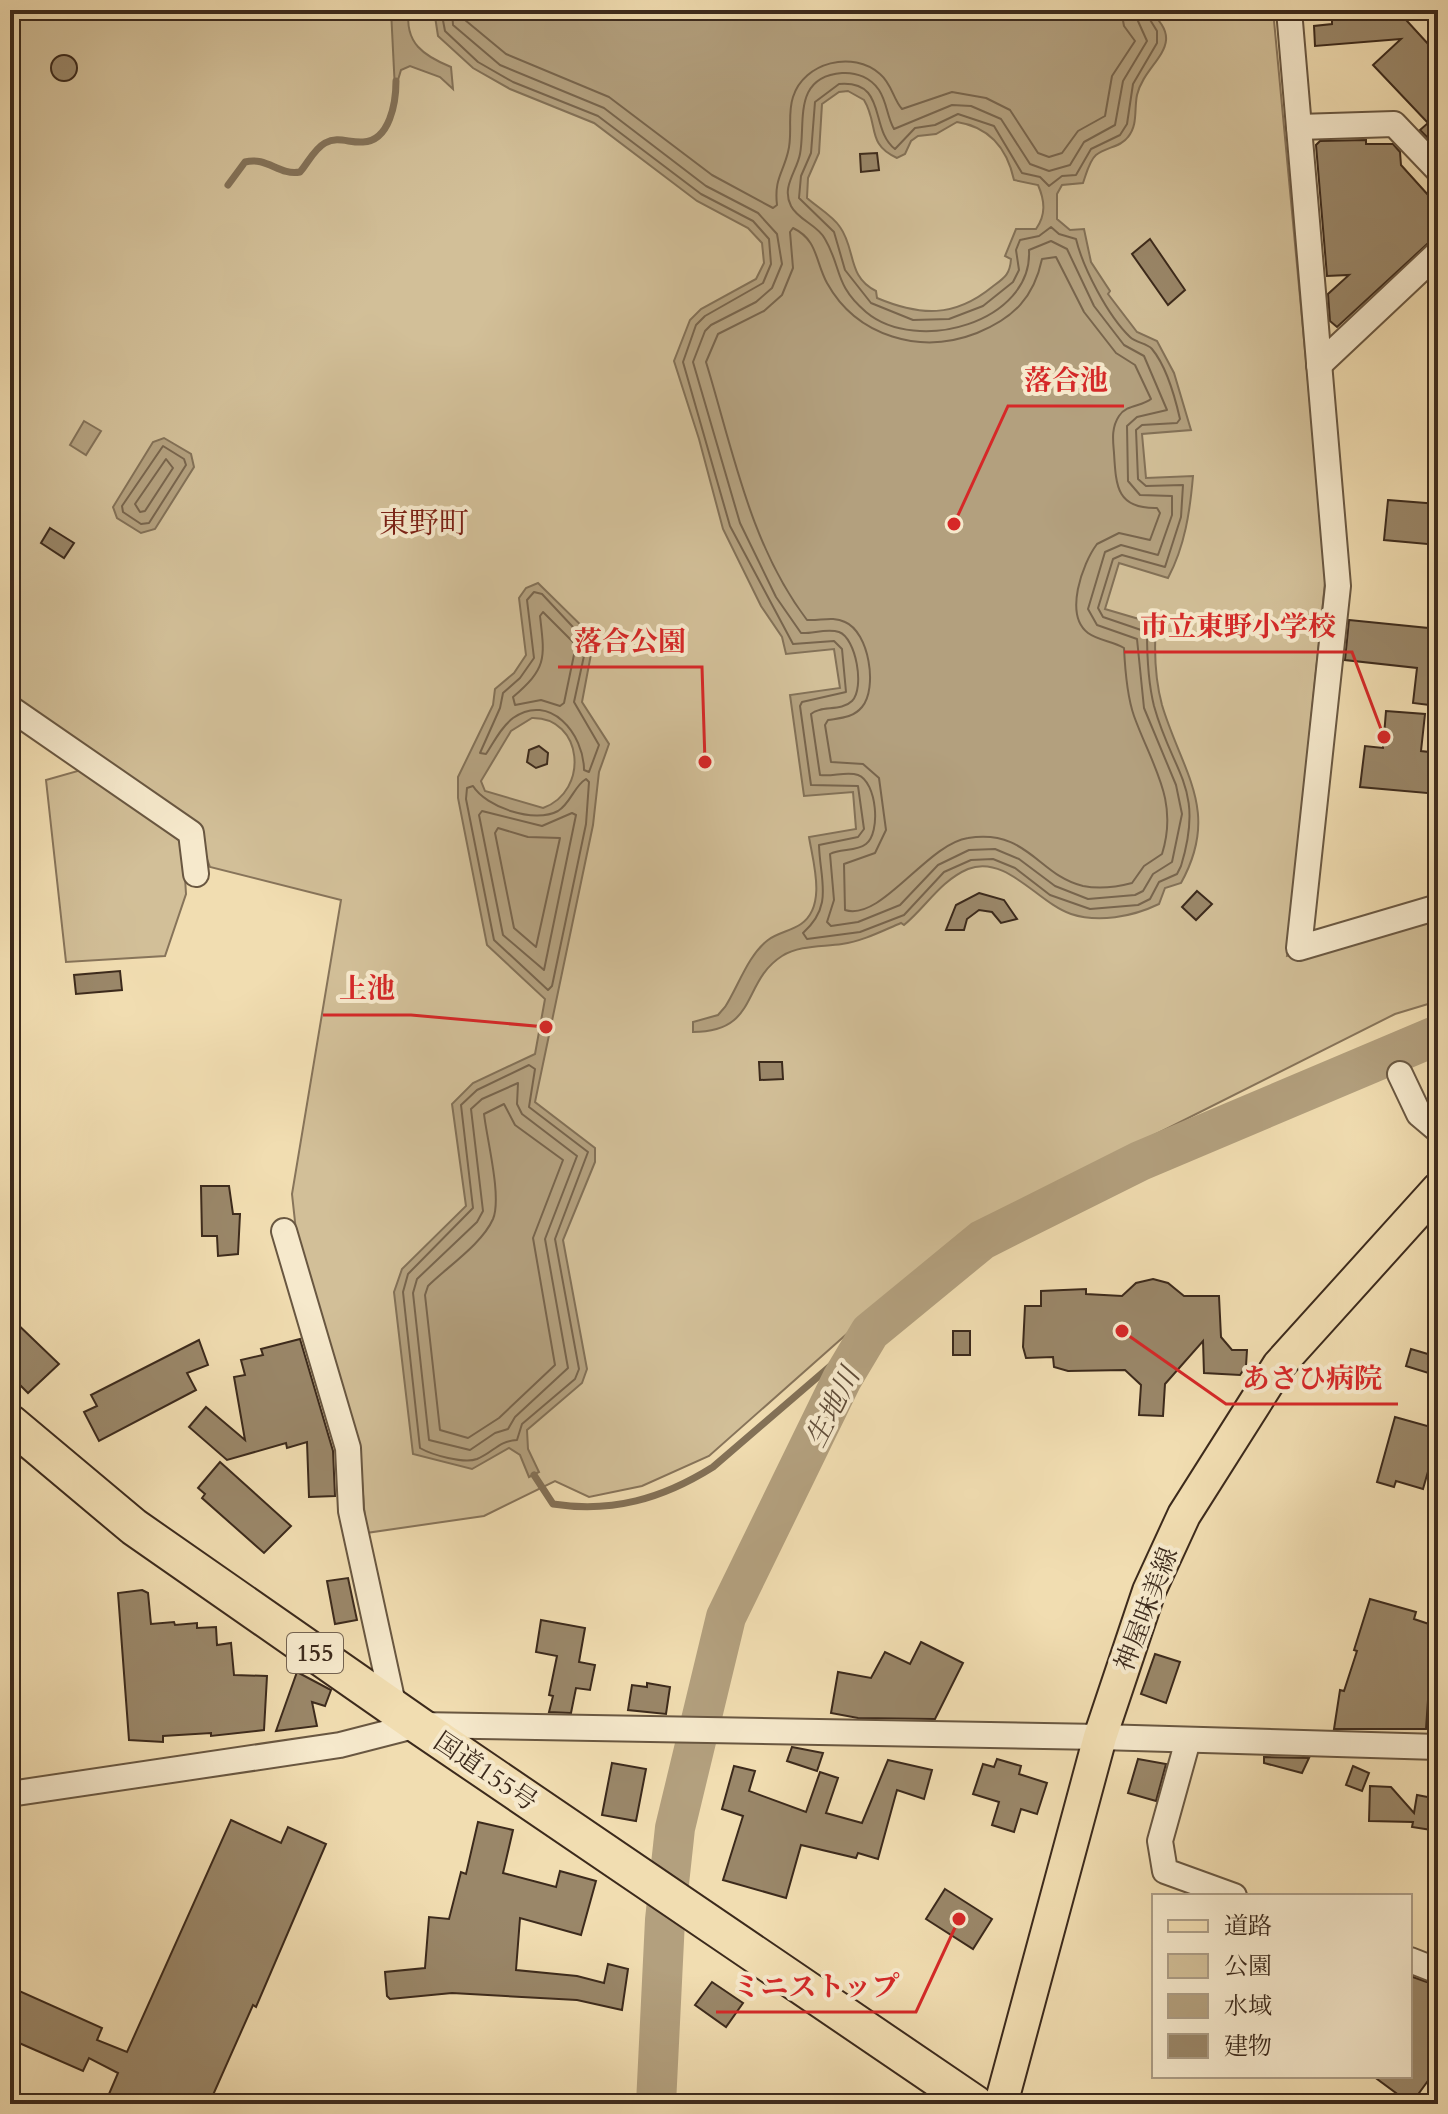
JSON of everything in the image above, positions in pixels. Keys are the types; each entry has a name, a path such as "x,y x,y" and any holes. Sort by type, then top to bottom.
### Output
{"highway":[{"name":"国道155号","path":"10,1423 134,1527 406,1717 975,2104"}],"main road":[{"name":"神屋味美線","path":"1001,2104 1100,1737 1149,1591 1184,1515 1279,1365 1438,1189"}],"street":[{"path":"1289,10 1338,586 1299,948 1438,907"},
{"path":"1299,127 1394,124 1438,170"},
{"path":"1319,365 1438,253"},
{"path":"10,708 191,833 196,874"},
{"path":"1400,1074 1419,1114 1438,1130"},
{"path":"284,1231 348,1448 351,1511 406,1717"},
{"path":"10,1794 340,1745 406,1717 673,1729 1438,1747"},
{"path":"1188,1740 1160,1841 1165,1871 1228,1894"},
{"path":"1412,1961 1438,1971"}],"green space":[{"path":"10,10 1273,10 1326,573 1287,956 1438,914 1438,1001 1395,1014 1029,1198 960,1240 902,1285 709,1456 642,1486 589,1497 555,1481 484,1516 366,1533 359,1442 297,1240 292,1194 341,900 210,867 196,830 10,694"},
{"path":"81,770 183,843 186,894 165,956 66,962 46,780"}],"water":[{"path":"391,10 409,10 408,21 413,40 432,58 451,67 453,89 440,77 410,66 401,70 395,90"},
{"path":"434,10 1148,10 1160,22 1166,33 1166,43 1137,95 1131,132 1121,143 1096,155 1083,183 1062,185 1057,194 1057,219 1070,230 1084,229 1091,262 1110,291 1108,294 1137,332 1157,341 1174,373 1191,430 1142,434 1146,478 1193,476 1186,528 1174,566 1168,578 1119,563 1105,609 1156,624 1156,665 1162,705 1194,792 1198,813 1198,834 1181,883 1165,888 1159,904 1115,917 1081,917 1059,908 995,868 982,866 968,869 941,887 904,925 901,923 850,943 804,948 782,956 769,967 747,1004 729,1024 714,1030 693,1032 693,1022 718,1015 725,1007 761,946 801,924 809,916 814,906 816,883 809,837 856,829 853,792 804,796 790,695 840,688 834,649 786,654 782,637 761,606 723,529 674,361 690,320 701,309 756,279 764,263 762,243 748,228 697,201 594,123 510,89 473,68 438,36","holes":["848,91 864,100 877,140 887,153 897,158 905,154 911,141 918,136 936,134 957,122 978,129 995,141 1007,158 1014,180 1038,185 1043,208 1039,224 1036,229 1016,229 1005,256 1011,259 1008,273 978,297 950,309 936,311 908,308 877,298 876,291 860,278 840,227 807,198 808,178 819,153 822,104 839,92"]},
{"path":"84,421 101,431 86,455 70,445"},
{"path":"164,438 191,454 194,467 155,529 141,533 117,518 113,507 153,442"},
{"path":"538,583 594,638 582,702 609,744 599,772 593,825 535,1102 595,1148 595,1162 563,1240 587,1369 582,1383 527,1430 528,1449 539,1472 529,1477 520,1455 509,1448 472,1469 413,1454 394,1292 402,1269 466,1206 452,1104 473,1083 535,1054 545,999 487,945 458,798 458,777 493,705 495,689 514,673 526,655 519,598 526,588","holes":["532,718 549,721 562,729 574,756 574,772 568,787 558,799 543,808 485,791 481,781 511,731"]}],"building":[{"path":"1352,10 1397,10 1429,45 1438,36 1438,148 1420,130 1428,123 1373,65 1401,39 1315,46 1314,26 1332,24 1332,19 1362,17"},
{"path":"64,55 73,59 77,68 73,77 64,81 55,77 51,68 55,59"},
{"path":"1366,140 1366,144 1393,144 1400,152 1401,165 1438,206 1438,234 1337,327 1330,321 1328,294 1349,275 1327,276 1316,145 1320,141"},
{"path":"877,153 879,170 861,172 860,154"},
{"path":"1150,239 1185,290 1168,305 1132,254"},
{"path":"1388,500 1438,504 1438,545 1384,540"},
{"path":"50,528 74,543 64,558 41,543"},
{"path":"1349,620 1438,629 1438,706 1413,703 1417,668 1345,660"},
{"path":"1386,711 1425,714 1421,751 1438,753 1438,794 1360,787 1365,746 1383,748"},
{"path":"539,746 548,753 547,764 536,768 527,762 529,750"},
{"path":"1197,891 1212,904 1196,920 1182,907"},
{"path":"979,893 1004,900 1017,919 1001,923 992,912 979,910 967,919 964,930 946,930 956,905"},
{"path":"120,971 122,990 76,994 74,975"},
{"path":"759,1062 782,1062 783,1079 760,1080"},
{"path":"201,1186 229,1186 233,1214 240,1214 238,1254 218,1256 217,1236 202,1236"},
{"path":"1153,1279 1168,1283 1184,1296 1219,1296 1221,1337 1232,1350 1247,1350 1246,1366 1240,1375 1204,1373 1203,1341 1165,1384 1163,1416 1139,1415 1141,1385 1125,1370 1068,1371 1054,1367 1053,1357 1026,1358 1023,1347 1025,1306 1041,1306 1041,1291 1086,1289 1086,1294 1122,1296 1136,1283"},
{"path":"10,1317 59,1364 28,1393 10,1375"},
{"path":"953,1331 970,1331 970,1355 953,1355"},
{"path":"300,1339 333,1451 335,1496 309,1497 307,1442 287,1448 286,1443 227,1460 189,1427 206,1407 245,1440 234,1377 245,1375 241,1360 263,1355 261,1349"},
{"path":"199,1340 208,1365 187,1373 196,1390 99,1441 84,1412 97,1406 91,1395"},
{"path":"1411,1349 1438,1357 1438,1376 1406,1366"},
{"path":"1395,1417 1438,1429 1438,1471 1429,1468 1423,1489 1396,1481 1394,1487 1377,1482"},
{"path":"220,1462 291,1526 264,1553 202,1498 205,1494 198,1488"},
{"path":"348,1578 357,1620 335,1624 327,1581"},
{"path":"142,1590 148,1593 151,1624 197,1623 197,1628 216,1627 217,1645 231,1643 234,1675 267,1676 264,1730 211,1736 211,1733 163,1736 163,1742 129,1740 118,1593"},
{"path":"1370,1599 1416,1612 1414,1619 1438,1627 1438,1666 1432,1701 1428,1700 1426,1729 1334,1729 1340,1690 1344,1691"},
{"path":"541,1620 585,1628 579,1662 595,1665 590,1690 576,1688 571,1713 549,1712 553,1696 549,1695 557,1656 536,1652"},
{"path":"921,1642 963,1663 935,1719 858,1718 831,1713 838,1672 871,1678 885,1652 910,1664"},
{"path":"1155,1654 1180,1662 1166,1703 1141,1694"},
{"path":"297,1672 331,1690 325,1706 312,1702 317,1726 276,1731"},
{"path":"647,1683 670,1687 666,1714 628,1710 632,1685 647,1687"},
{"path":"792,1747 823,1753 817,1771 787,1761"},
{"path":"1264,1757 1309,1758 1302,1773 1264,1763"},
{"path":"997,1759 1021,1766 1019,1774 1047,1783 1037,1814 1021,1809 1014,1832 992,1825 999,1802 973,1794 983,1764 994,1767"},
{"path":"1138,1759 1166,1764 1156,1801 1128,1793"},
{"path":"888,1760 932,1770 924,1799 897,1790 878,1859 858,1853 856,1858 801,1845 786,1898 723,1880 743,1816 722,1809 734,1766 755,1771 749,1791 806,1812 820,1772 838,1778 826,1813 862,1823"},
{"path":"612,1763 646,1769 636,1821 602,1815"},
{"path":"1353,1766 1369,1773 1362,1791 1346,1785"},
{"path":"1370,1786 1391,1787 1414,1813 1417,1795 1438,1799 1438,1831 1412,1827 1413,1822 1369,1821"},
{"path":"231,1820 281,1843 288,1827 326,1844 256,2007 253,2005 209,2104 132,2104 109,2094 118,2073 89,2058 83,2071 10,2039 10,2001 15,1989 102,2028 97,2040 127,2052"},
{"path":"478,1822 513,1830 503,1873 556,1887 560,1871 596,1881 581,1935 520,1918 516,1970 577,1976 604,1983 608,1964 628,1969 622,2010 577,2000 452,1993 390,1999 387,1996 385,1972 425,1968 429,1917 449,1919 461,1872 466,1874"},
{"path":"945,1889 992,1919 973,1949 926,1919"},
{"path":"1412,1977 1438,1986 1438,2067 1411,2104 1376,2078 1412,2078"},
{"path":"712,1982 743,2003 726,2027 695,2005"}],"waterway":[{"path":"228,185 245,162 260,162 286,171 300,172 314,152 325,143 334,140 372,140 380,135 390,119 396,81"},
{"name":"生地川","path":"656,2104 665,1920 675,1828 726,1617 842,1379 870,1332 982,1240 1140,1161 1438,1035"},
{"path":"534,1475 553,1504 616,1505 675,1488 713,1467 870,1332"}],"place":[{"name":"落合池","path":"954,524"},
{"name":"市立東野小学校","path":"1384,737"},
{"name":"落合公園","path":"705,762"},
{"name":"上池","path":"546,1027"},
{"name":"あさひ病院","path":"1122,1331"},
{"name":"ミニストップ","path":"959,1919"}],"district":[{"name":"東野町","path":"424,523"}]}
